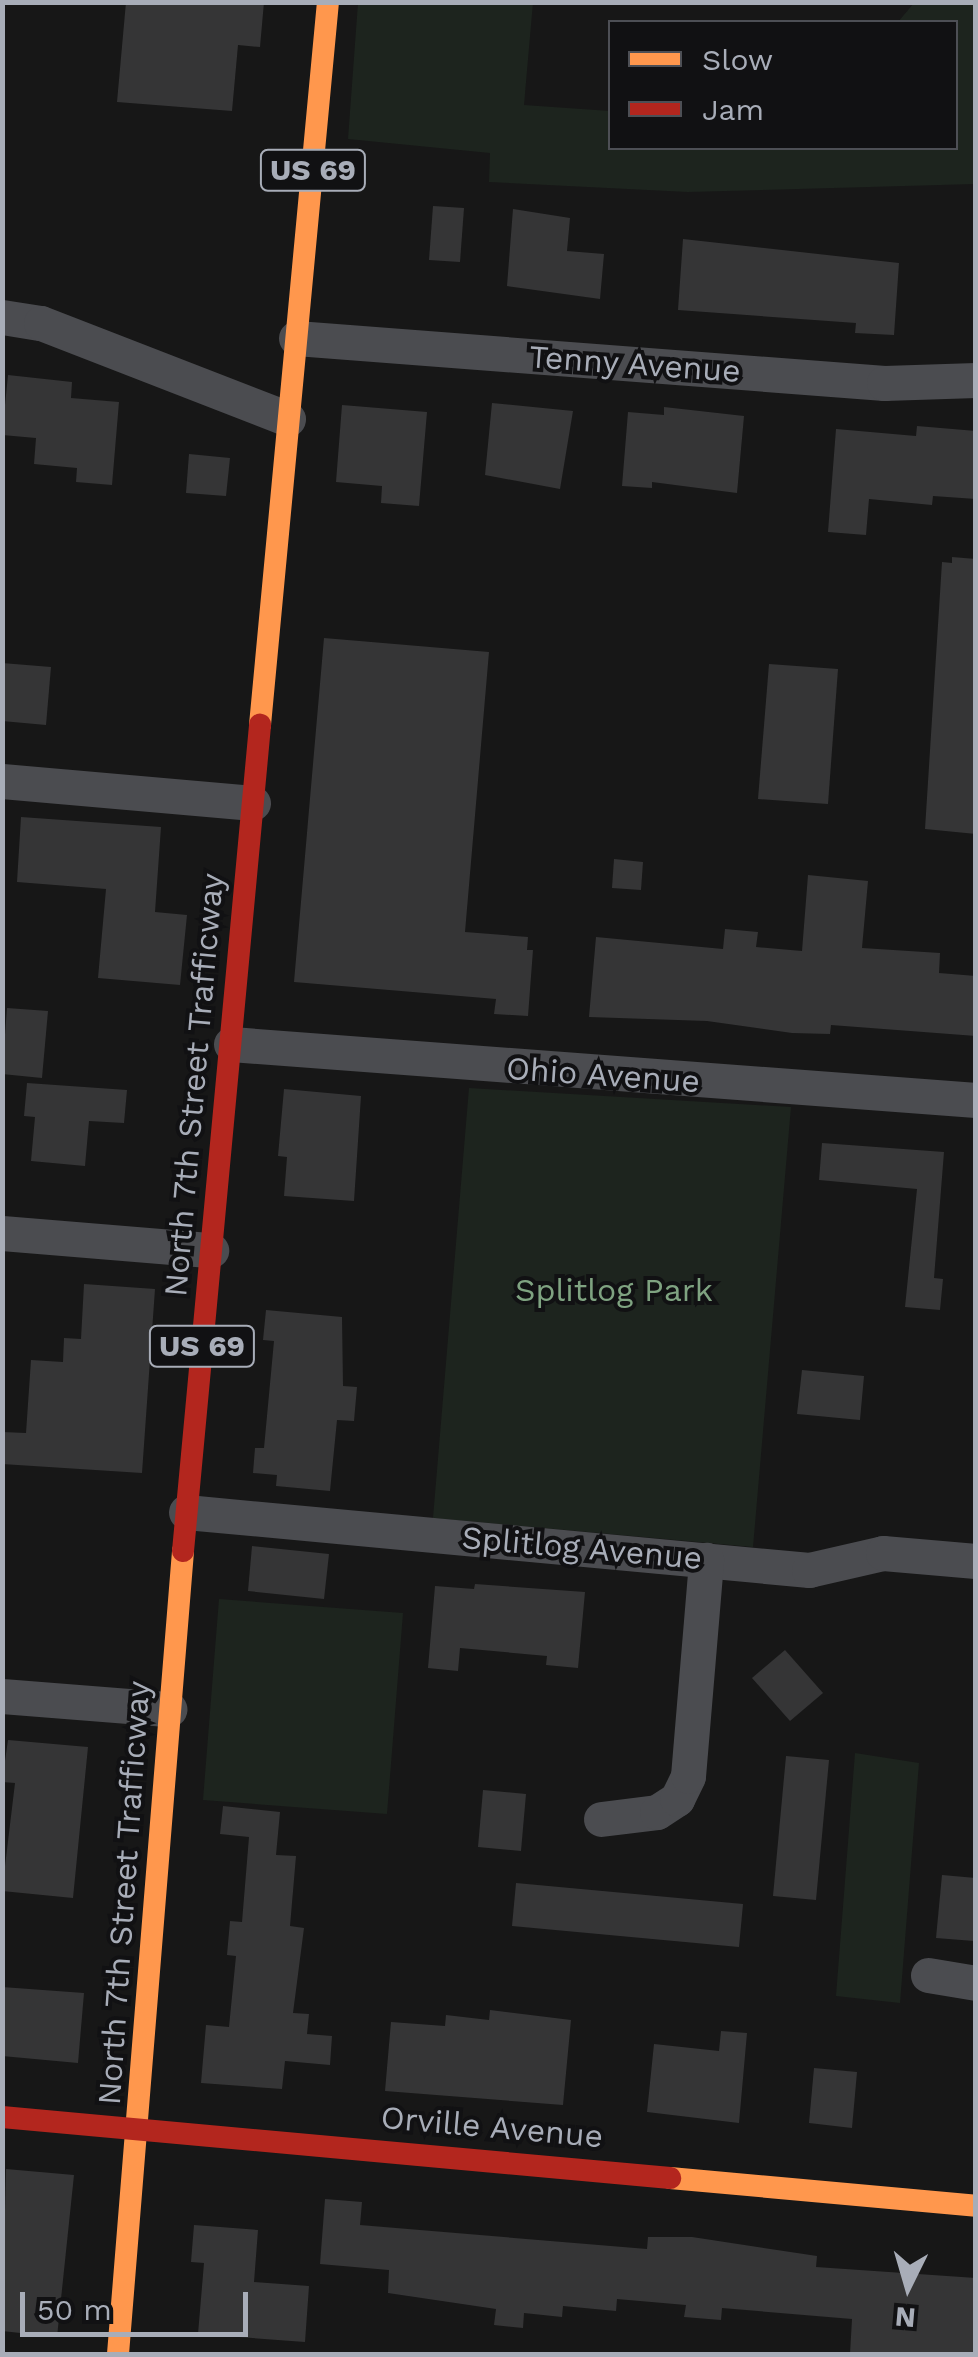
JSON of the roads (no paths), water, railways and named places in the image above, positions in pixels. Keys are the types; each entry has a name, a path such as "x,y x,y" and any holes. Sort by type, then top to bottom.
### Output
{"main road":[{"name":"North 7th Street Trafficway","path":"118,2354 186,1512 328,2"},
{"name":"Orville Avenue","path":"2,2117 976,2206"}],"street":[{"path":"2,316 41,324 288,419"},
{"name":"Tenny Avenue","path":"296,338 884,383 976,380"},
{"path":"2,781 253,803"},
{"name":"Ohio Avenue","path":"231,1044 976,1100"},
{"path":"2,1233 211,1250"},
{"name":"Splitlog Avenue","path":"186,1512 809,1570 883,1553 976,1560"},
{"path":"601,1819 658,1812 678,1799 688,1776 706,1560"},
{"path":"2,1696 170,1709"},
{"path":"928,1975 976,1984"}],"park label":[{"name":"Splitlog Park","path":"614,1290"}]}
